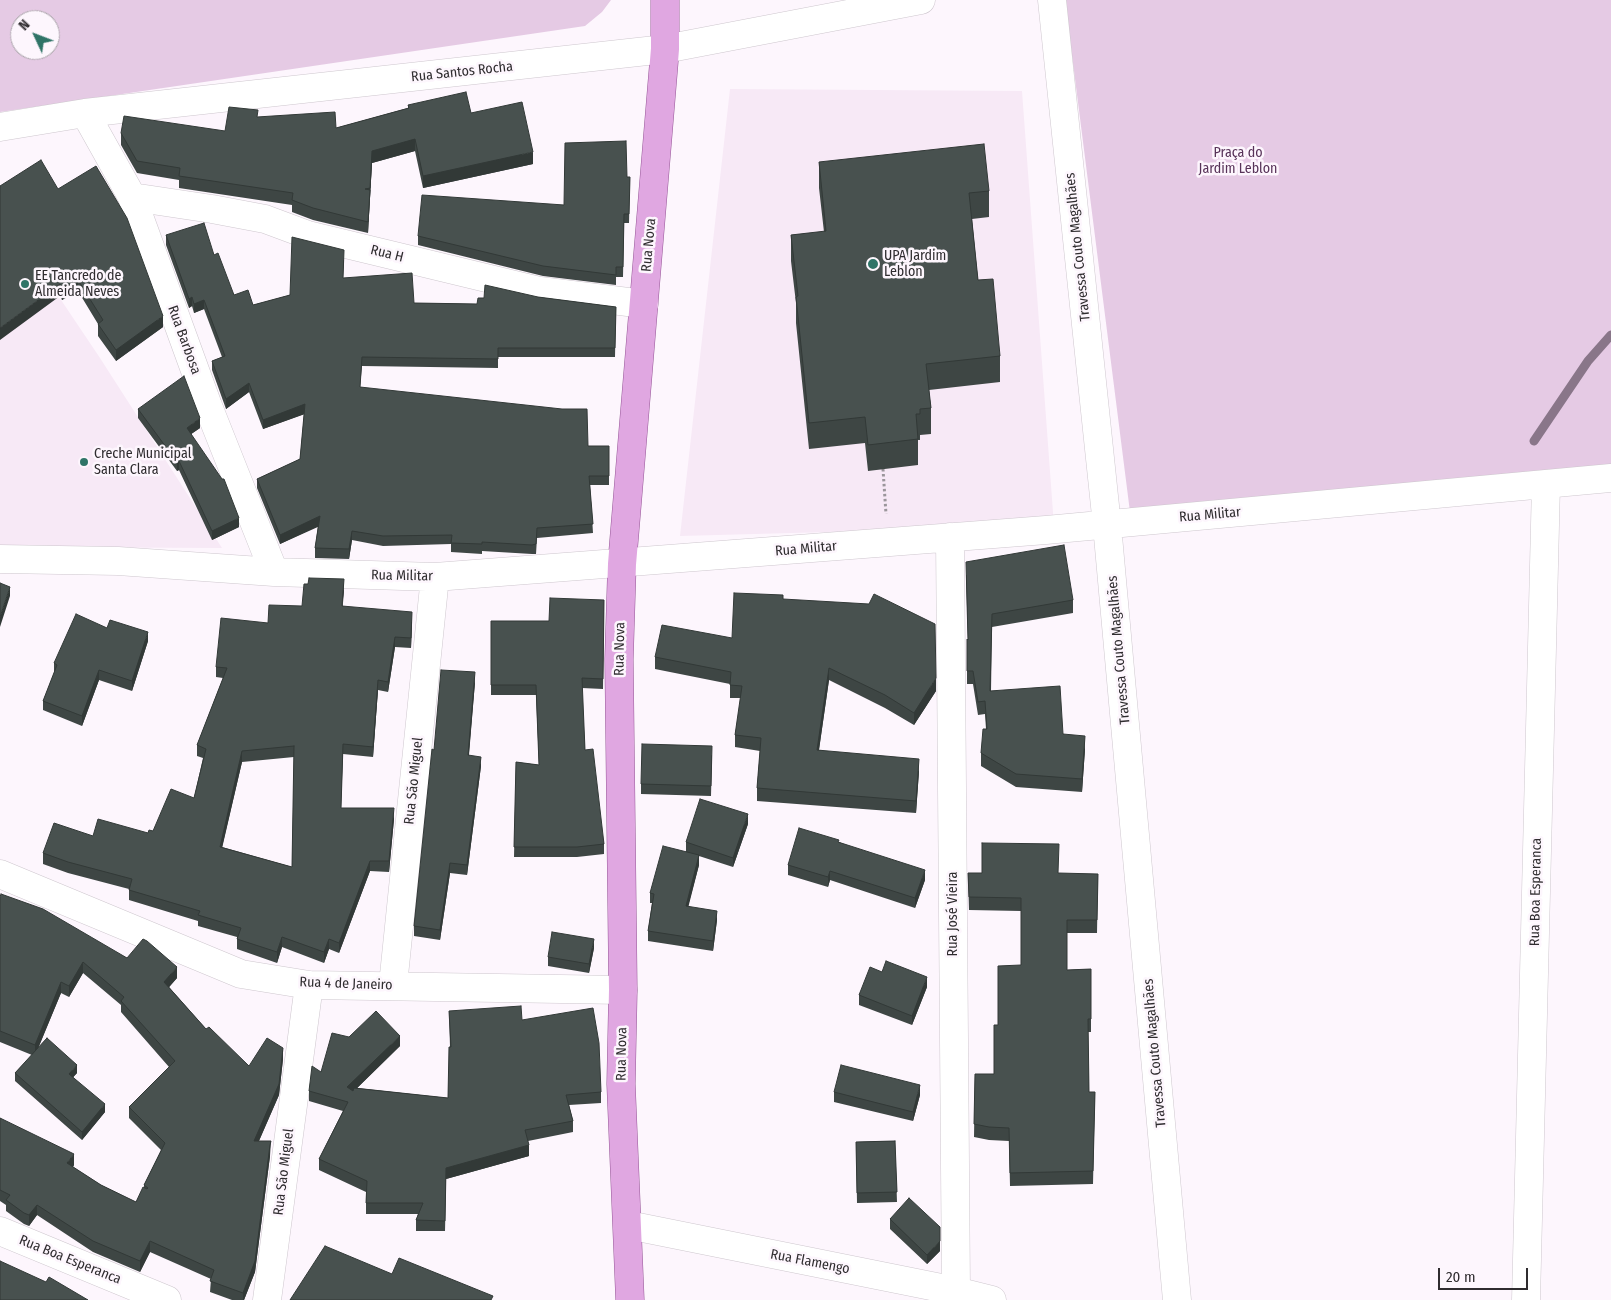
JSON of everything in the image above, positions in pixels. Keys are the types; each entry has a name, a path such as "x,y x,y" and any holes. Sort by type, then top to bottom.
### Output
{"main road":[{"name":"Rua Nova","path":"630,1300 622,1084 623,990 619,658 622,564 665,49 665,0"}],"street":[{"name":"Rua Santos Rocha","path":"0,127 85,113 665,49 921,0"},
{"name":"Travessa Couto Magalhães","path":"1052,0 1108,525 1177,1300"},
{"name":"Rua Barbosa","path":"85,113 132,197 208,406 274,572"},
{"name":"Rua H","path":"132,197 264,219 308,235 540,291 644,304"},
{"name":"Rua Militar","path":"0,559 118,561 274,572 434,577 1108,525 1611,478"},
{"name":"Rua Boa Esperanca","path":"1526,1300 1546,484"},
{"name":"Rua José Vieira","path":"950,537 956,1291"},
{"name":"Rua São Miguel","path":"393,986 434,577"},
{"name":"Rua 4 de Janeiro","path":"0,874 241,974 308,985 623,990"},
{"name":"Rua São Miguel","path":"267,1300 308,985"},
{"name":"Rua Flamengo","path":"628,1225 956,1291 992,1300"},
{"name":"Rua Boa Esperanca","path":"0,1231 167,1300"}],"path":[{"path":"883,469 887,542"}],"shaded area":[{"name":"UPA Jardim Leblon","path":"730,89 1022,91 1054,526 680,536"},
{"name":"Creche Municipal Santa Clara","path":"0,209 100,358 222,548 0,547"}],"green space":[{"path":"0,0 611,0 602,12 585,26 0,112"},
{"name":"Praça do Jardim Leblon","path":"1065,0 1611,0 1611,467 1130,512"}],"building":[{"path":"466,92 471,113 522,102 533,152 423,176 415,139 372,151 370,188 365,189 370,190 368,222 313,208 292,200 293,193 179,176 180,168 137,161 121,133 124,116 225,131 229,107 258,110 257,117 335,112 336,128 409,108 408,105"},
{"path":"626,141 627,177 630,177 629,214 624,214 623,267 616,267 616,275 543,266 418,236 422,195 564,205 565,143"},
{"path":"984,144 989,191 969,193 978,280 993,279 1000,356 926,364 931,408 920,409 920,414 916,414 918,439 868,445 865,417 809,423 791,235 826,231 819,162"},
{"path":"41,160 58,189 96,166 127,218 163,316 116,350 98,324 103,320 78,280 62,288 60,284 0,328 0,186"},
{"path":"204,223 214,255 218,253 234,295 248,290 253,305 290,295 292,237 344,250 343,278 412,273 414,303 477,304 478,298 484,298 485,285 538,297 616,307 615,348 498,348 498,359 362,357 360,387 562,409 587,409 588,446 609,446 609,476 589,476 593,524 537,528 536,544 532,545 482,542 482,544 451,543 452,535 383,536 352,531 349,549 315,548 320,516 280,535 257,479 300,459 305,404 263,420 249,383 226,399 212,361 225,356 204,300 194,304 192,297 189,299 166,235"},
{"path":"184,376 200,418 187,428 222,479 224,479 239,518 212,531 179,461 177,462 138,409"},
{"path":"1064,545 1073,600 992,614 990,691 1060,686 1063,734 1085,736 1082,779 1016,774 981,753 983,729 987,729 985,701 978,702 973,671 967,671 966,562"},
{"path":"309,578 344,579 342,606 412,612 411,638 395,637 388,682 378,680 373,747 343,744 341,808 394,808 389,861 370,861 339,943 329,939 324,952 282,937 277,952 237,939 241,928 198,915 200,911 129,890 132,879 68,862 43,853 54,823 93,836 98,819 148,833 149,830 153,831 171,789 194,798 206,749 197,745 227,668 216,667 221,618 268,623 269,605 302,606 304,584 308,584","holes":["294,746 292,867 220,847 242,751"]},
{"path":"0,583 10,587 0,617"},
{"path":"734,593 783,595 783,599 869,604 874,594 935,624 936,678 914,713 885,695 829,668 817,750 919,759 916,801 757,788 761,738 735,735 742,686 730,685 731,672 655,657 662,625 732,638"},
{"path":"550,598 604,600 603,679 582,678 585,750 593,749 604,844 577,847 514,847 516,762 539,765 536,685 491,685 491,621 549,621"},
{"path":"76,614 107,628 110,620 148,632 132,681 99,670 82,716 43,701 57,665 54,663"},
{"path":"441,670 475,672 468,755 481,757 467,865 450,863 440,930 414,926"},
{"path":"642,744 712,746 711,786 641,784"},
{"path":"700,799 748,814 733,858 686,842"},
{"path":"799,828 925,870 915,898 830,871 828,877 788,865"},
{"path":"982,843 1059,844 1058,873 1098,874 1097,920 1067,920 1067,970 1091,969 1091,1019 1088,1019 1089,1092 1095,1092 1093,1171 1010,1173 1009,1128 974,1124 975,1074 994,1074 994,1025 998,1025 998,966 1021,965 1021,898 969,897 968,873 982,873"},
{"path":"663,846 699,855 686,906 717,911 713,941 648,931 654,894 650,893"},
{"path":"1,894 43,909 127,958 143,939 147,941 177,967 164,982 206,1029 209,1027 249,1066 267,1038 283,1048 279,1084 254,1141 271,1141 255,1261 243,1293 210,1281 214,1270 150,1241 140,1261 93,1241 37,1205 29,1215 6,1200 10,1195 0,1190 0,1118 74,1154 67,1163 101,1185 136,1202 143,1187 148,1188 144,1185 165,1143 129,1107 175,1061 121,1001 124,997 83,962 69,986 61,982 35,1045 0,1031"},
{"path":"552,932 594,939 589,964 548,957"},
{"path":"886,961 927,977 912,1016 859,995 870,967 882,972"},
{"path":"521,1006 522,1020 593,1008 599,1043 601,1092 566,1095 573,1121 525,1130 529,1145 446,1168 445,1221 416,1220 423,1203 366,1203 367,1181 319,1159 348,1102 309,1091 312,1066 321,1072 332,1033 349,1037 376,1011 400,1036 347,1087 353,1091 354,1088 448,1098 449,1047 451,1047 449,1011"},
{"path":"47,1038 77,1065 69,1074 105,1104 82,1132 15,1073"},
{"path":"841,1065 920,1085 913,1112 834,1092"},
{"path":"895,1141 897,1192 857,1193 856,1142"},
{"path":"909,1198 940,1227 940,1241 927,1255 890,1219"},
{"path":"325,1246 392,1274 399,1258 493,1296 491,1300 290,1300"},
{"path":"0,1261 46,1282 49,1277 88,1300 0,1300"}],"waterway":[{"path":"1534,441 1588,361 1611,335"}],"place":[{"name":"UPA Jardim Leblon","path":"873,264"},
{"name":"EE Tancredo de Almeida Neves","path":"25,284"},
{"name":"Creche Municipal Santa Clara","path":"84,462"}]}
